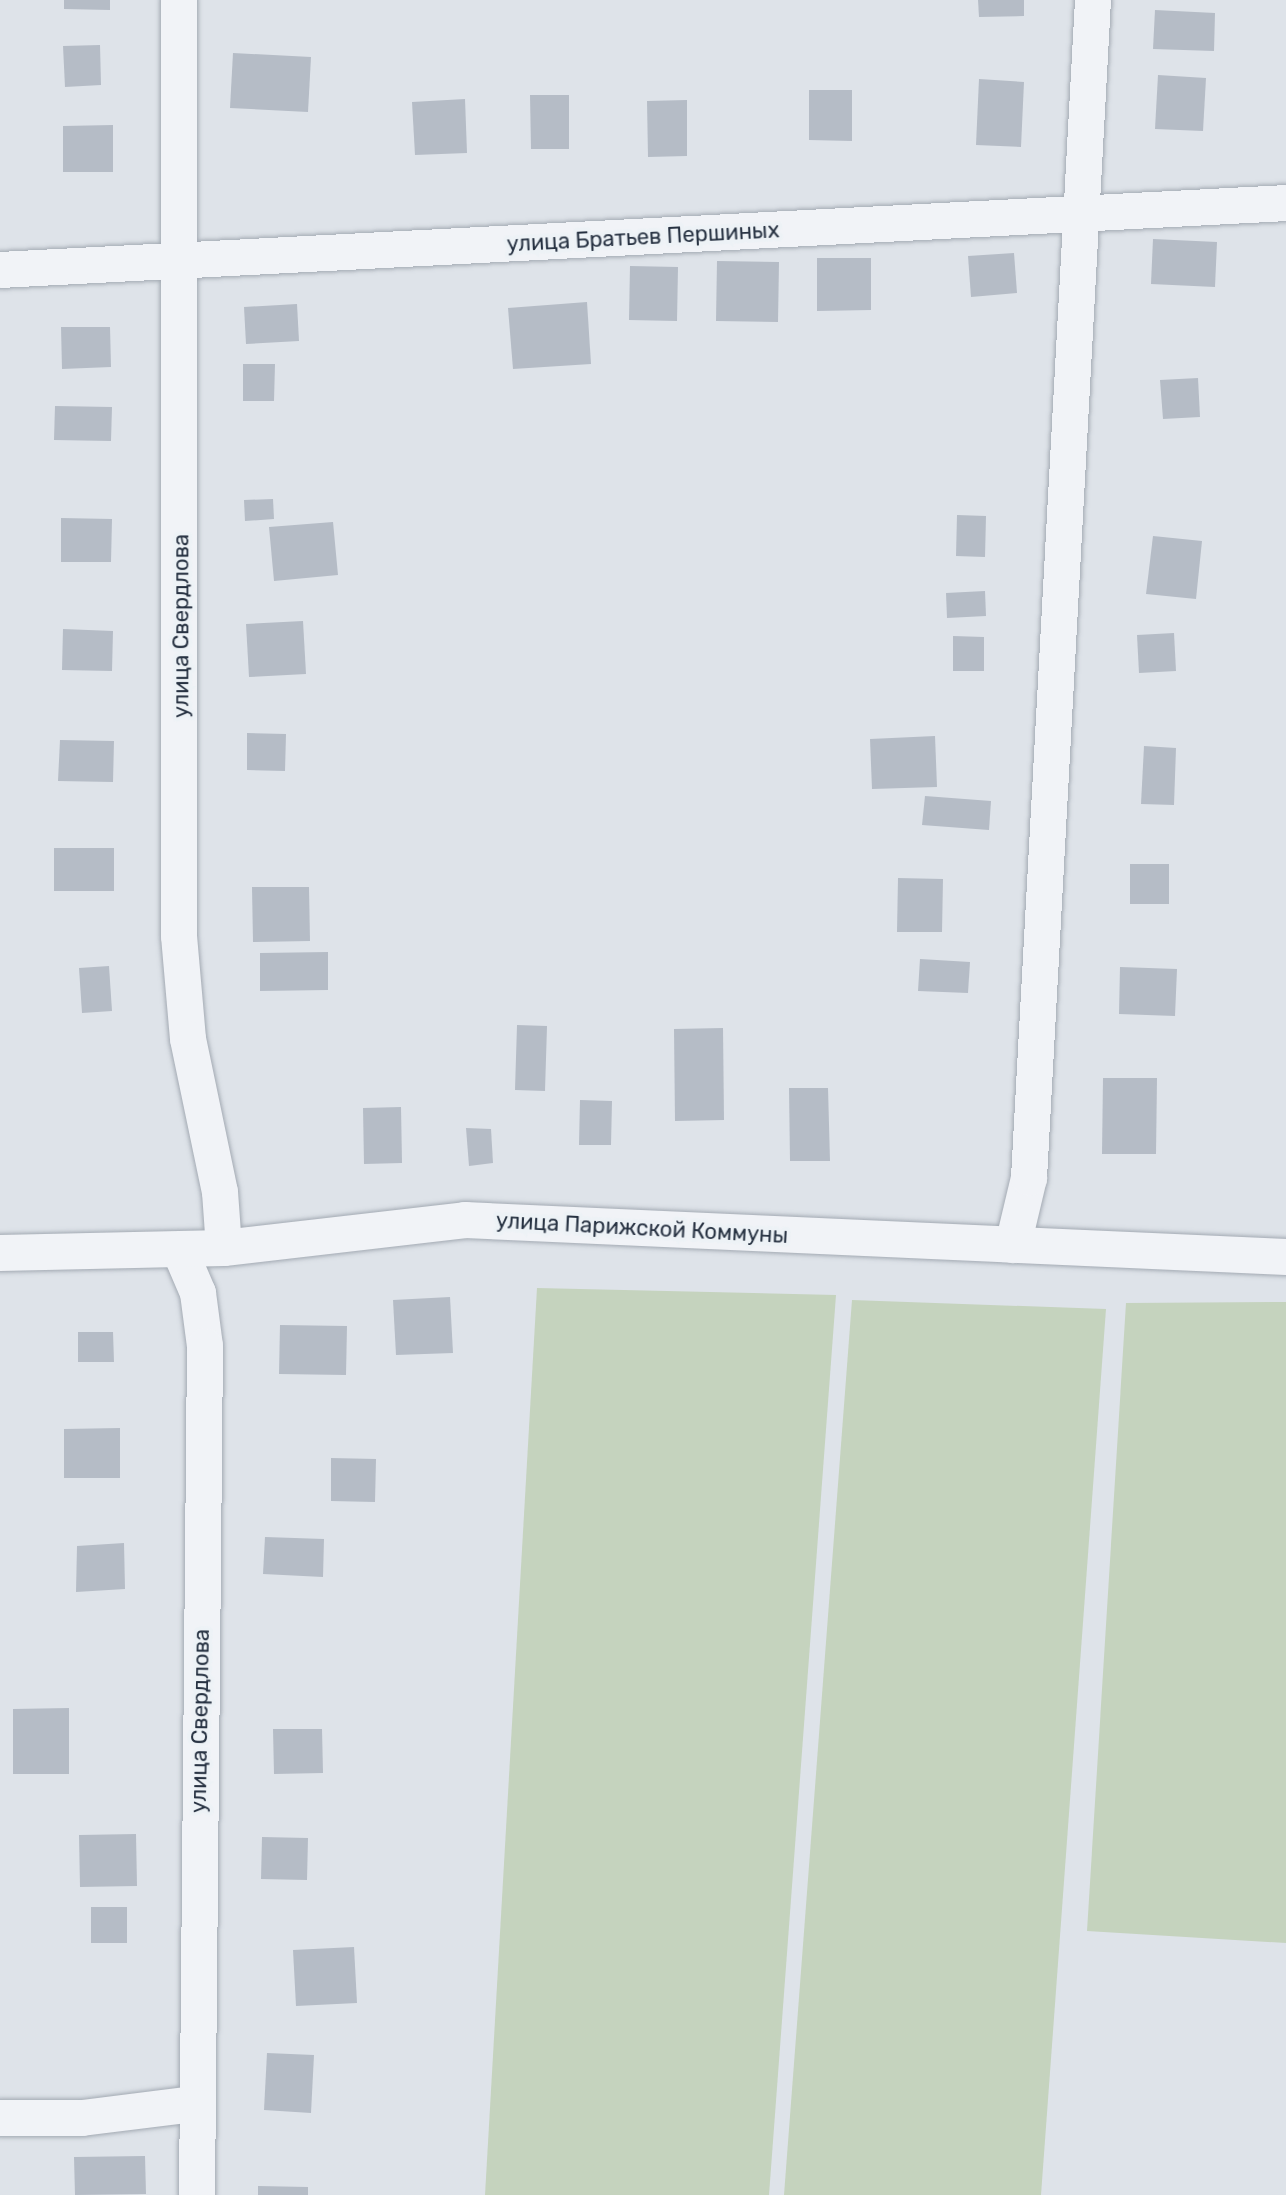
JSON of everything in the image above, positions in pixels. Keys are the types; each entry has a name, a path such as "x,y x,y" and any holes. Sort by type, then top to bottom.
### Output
{"street":[{"name":"улица Свердлова","path":"179,0 182,258 179,936 188,1039 220,1192 224,1248"},
{"path":"1013,1245 1029,1178 1085,216 1093,0"},
{"name":"улица Братьев Першиных","path":"0,270 182,258 1085,216 1286,203"},
{"name":"улица Парижской Коммуны","path":"0,1253 224,1248 465,1220 1286,1257"},
{"name":"улица Свердлова","path":"180,1251 198,1293 205,1346 195,2104 197,2195"},
{"path":"0,2118 82,2118 195,2104"}],"green space":[{"path":"537,1288 836,1295 769,2195 485,2195"},
{"path":"852,1300 1106,1309 1041,2195 784,2195"},
{"path":"1286,1302 1286,1943 1087,1931 1126,1303"}],"building":[{"path":"64,0 110,0 110,10 64,9"},
{"path":"978,0 1024,0 1024,16 979,17"},
{"path":"1155,10 1215,13 1214,51 1153,49"},
{"path":"100,45 101,85 65,87 63,46"},
{"path":"233,53 311,57 308,112 230,108"},
{"path":"1158,75 1206,78 1203,131 1155,129"},
{"path":"979,79 1024,82 1021,147 976,145"},
{"path":"809,90 852,90 852,141 809,140"},
{"path":"530,95 569,95 569,149 531,149"},
{"path":"465,99 467,153 415,155 412,102"},
{"path":"687,100 687,156 648,157 647,101"},
{"path":"113,125 113,172 63,172 63,126"},
{"path":"1153,239 1217,242 1215,287 1151,284"},
{"path":"1014,253 1017,293 971,297 968,256"},
{"path":"817,258 871,258 871,310 817,311"},
{"path":"717,261 779,262 778,322 716,321"},
{"path":"630,266 678,267 677,321 629,320"},
{"path":"587,302 591,364 513,369 508,308"},
{"path":"297,304 299,341 246,344 244,307"},
{"path":"61,327 110,327 111,367 62,369"},
{"path":"243,364 275,364 274,401 243,401"},
{"path":"1198,378 1200,417 1163,419 1160,380"},
{"path":"55,406 112,407 111,441 54,440"},
{"path":"273,499 274,519 245,521 244,500"},
{"path":"957,515 986,516 985,557 956,556"},
{"path":"61,518 112,519 111,562 61,562"},
{"path":"333,522 338,575 274,581 269,527"},
{"path":"1153,536 1202,541 1196,599 1146,594"},
{"path":"985,591 986,616 947,618 946,593"},
{"path":"303,621 306,674 249,677 246,624"},
{"path":"63,629 113,631 112,671 62,670"},
{"path":"1174,633 1176,671 1139,673 1137,635"},
{"path":"953,636 984,637 984,671 953,671"},
{"path":"247,733 286,734 285,771 247,770"},
{"path":"935,736 937,787 872,789 870,739"},
{"path":"60,740 114,741 113,782 58,781"},
{"path":"1144,746 1176,748 1174,805 1141,804"},
{"path":"925,796 991,801 989,830 922,825"},
{"path":"54,848 114,848 114,891 54,891"},
{"path":"1130,864 1169,864 1169,904 1130,904"},
{"path":"898,878 943,879 942,932 897,932"},
{"path":"252,887 309,887 310,941 253,942"},
{"path":"328,952 328,990 260,991 260,953"},
{"path":"920,959 970,962 968,993 918,991"},
{"path":"109,966 112,1011 82,1013 79,968"},
{"path":"1120,967 1177,969 1175,1016 1119,1014"},
{"path":"517,1025 547,1026 545,1091 515,1090"},
{"path":"723,1028 724,1120 675,1121 674,1029"},
{"path":"1103,1078 1157,1078 1156,1154 1102,1154"},
{"path":"789,1088 828,1088 830,1161 790,1161"},
{"path":"580,1100 612,1101 611,1145 579,1145"},
{"path":"401,1107 402,1163 364,1164 363,1108"},
{"path":"466,1128 491,1129 493,1163 469,1166"},
{"path":"450,1297 453,1353 396,1355 393,1300"},
{"path":"280,1325 347,1326 346,1375 279,1374"},
{"path":"78,1332 113,1332 114,1362 78,1362"},
{"path":"120,1428 120,1478 64,1478 64,1429"},
{"path":"331,1458 376,1459 375,1502 331,1501"},
{"path":"265,1537 324,1539 323,1577 263,1574"},
{"path":"124,1543 125,1589 76,1592 77,1546"},
{"path":"69,1708 69,1774 13,1774 13,1709"},
{"path":"273,1729 322,1729 323,1773 274,1774"},
{"path":"136,1834 137,1886 80,1887 79,1835"},
{"path":"262,1837 308,1838 307,1880 261,1879"},
{"path":"91,1907 127,1907 127,1943 91,1943"},
{"path":"354,1947 357,2003 296,2006 293,1950"},
{"path":"267,2053 314,2055 311,2113 264,2110"},
{"path":"145,2156 146,2194 75,2195 74,2157"},
{"path":"258,2186 308,2187 308,2195 258,2195"}]}
